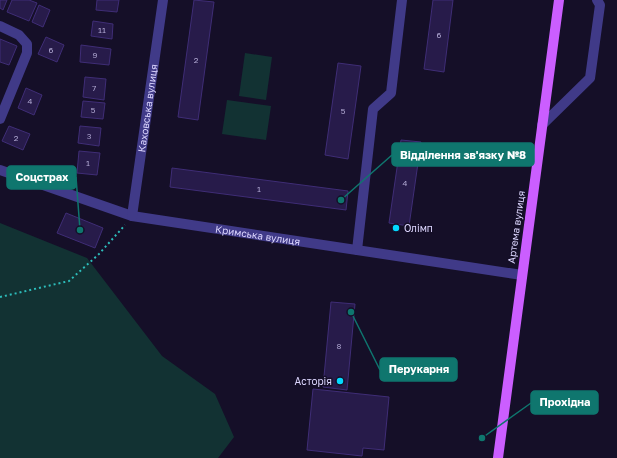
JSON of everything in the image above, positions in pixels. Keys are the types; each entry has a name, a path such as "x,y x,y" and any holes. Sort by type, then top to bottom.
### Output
{"main road":[{"name":"Артема вулиця","path":"498,458 559,0"}],"street":[{"name":"Каховська вулиця","path":"132,216 163,0"},
{"path":"357,250 374,109 391,92 402,0"},
{"path":"542,125 590,78 600,5 597,0"},
{"path":"0,26 20,35 27,44 27,53 0,119"},
{"name":"Кримська вулиця","path":"0,170 132,216 522,275"}],"path":[{"path":"0,297 69,281 99,254 132,216"}],"green space":[{"path":"245,53 272,57 266,100 239,96"},
{"path":"227,100 271,106 266,140 222,134"},
{"path":"0,223 87,258 162,356 215,394 234,437 218,458 0,458"}],"building":[{"path":"0,0 7,0 3,10 0,8"},
{"path":"12,0 29,0 37,3 29,21 7,12"},
{"path":"97,0 119,0 117,12 96,10"},
{"path":"194,0 214,2 198,120 178,117"},
{"path":"433,0 453,0 444,72 424,69"},
{"path":"39,5 50,10 43,27 32,22"},
{"path":"93,21 113,24 112,39 91,36"},
{"path":"46,37 64,45 57,62 38,54"},
{"path":"0,39 17,46 9,65 0,62"},
{"path":"81,45 111,49 109,65 80,62"},
{"path":"338,63 361,66 348,159 325,155"},
{"path":"85,77 106,79 104,100 83,97"},
{"path":"26,88 42,95 34,115 18,108"},
{"path":"83,101 105,103 103,119 81,117"},
{"path":"9,126 30,134 23,150 2,141"},
{"path":"80,126 101,128 99,146 78,143"},
{"path":"401,140 421,142 409,226 389,223"},
{"path":"79,151 100,153 97,175 77,173"},
{"path":"172,168 348,191 346,210 170,187"},
{"path":"66,213 103,228 95,248 57,233"},
{"path":"331,302 355,304 347,390 323,387"},
{"path":"313,389 389,397 384,450 363,448 362,456 307,450"}],"place":[{"name":"Відділення зв'язку №8","path":"341,200"},
{"name":"Олімп","path":"396,228"},
{"name":"Соцстрах","path":"80,230"},
{"name":"Перукарня","path":"351,312"},
{"name":"Асторія","path":"340,381"},
{"name":"Прохідна","path":"482,438"}]}
